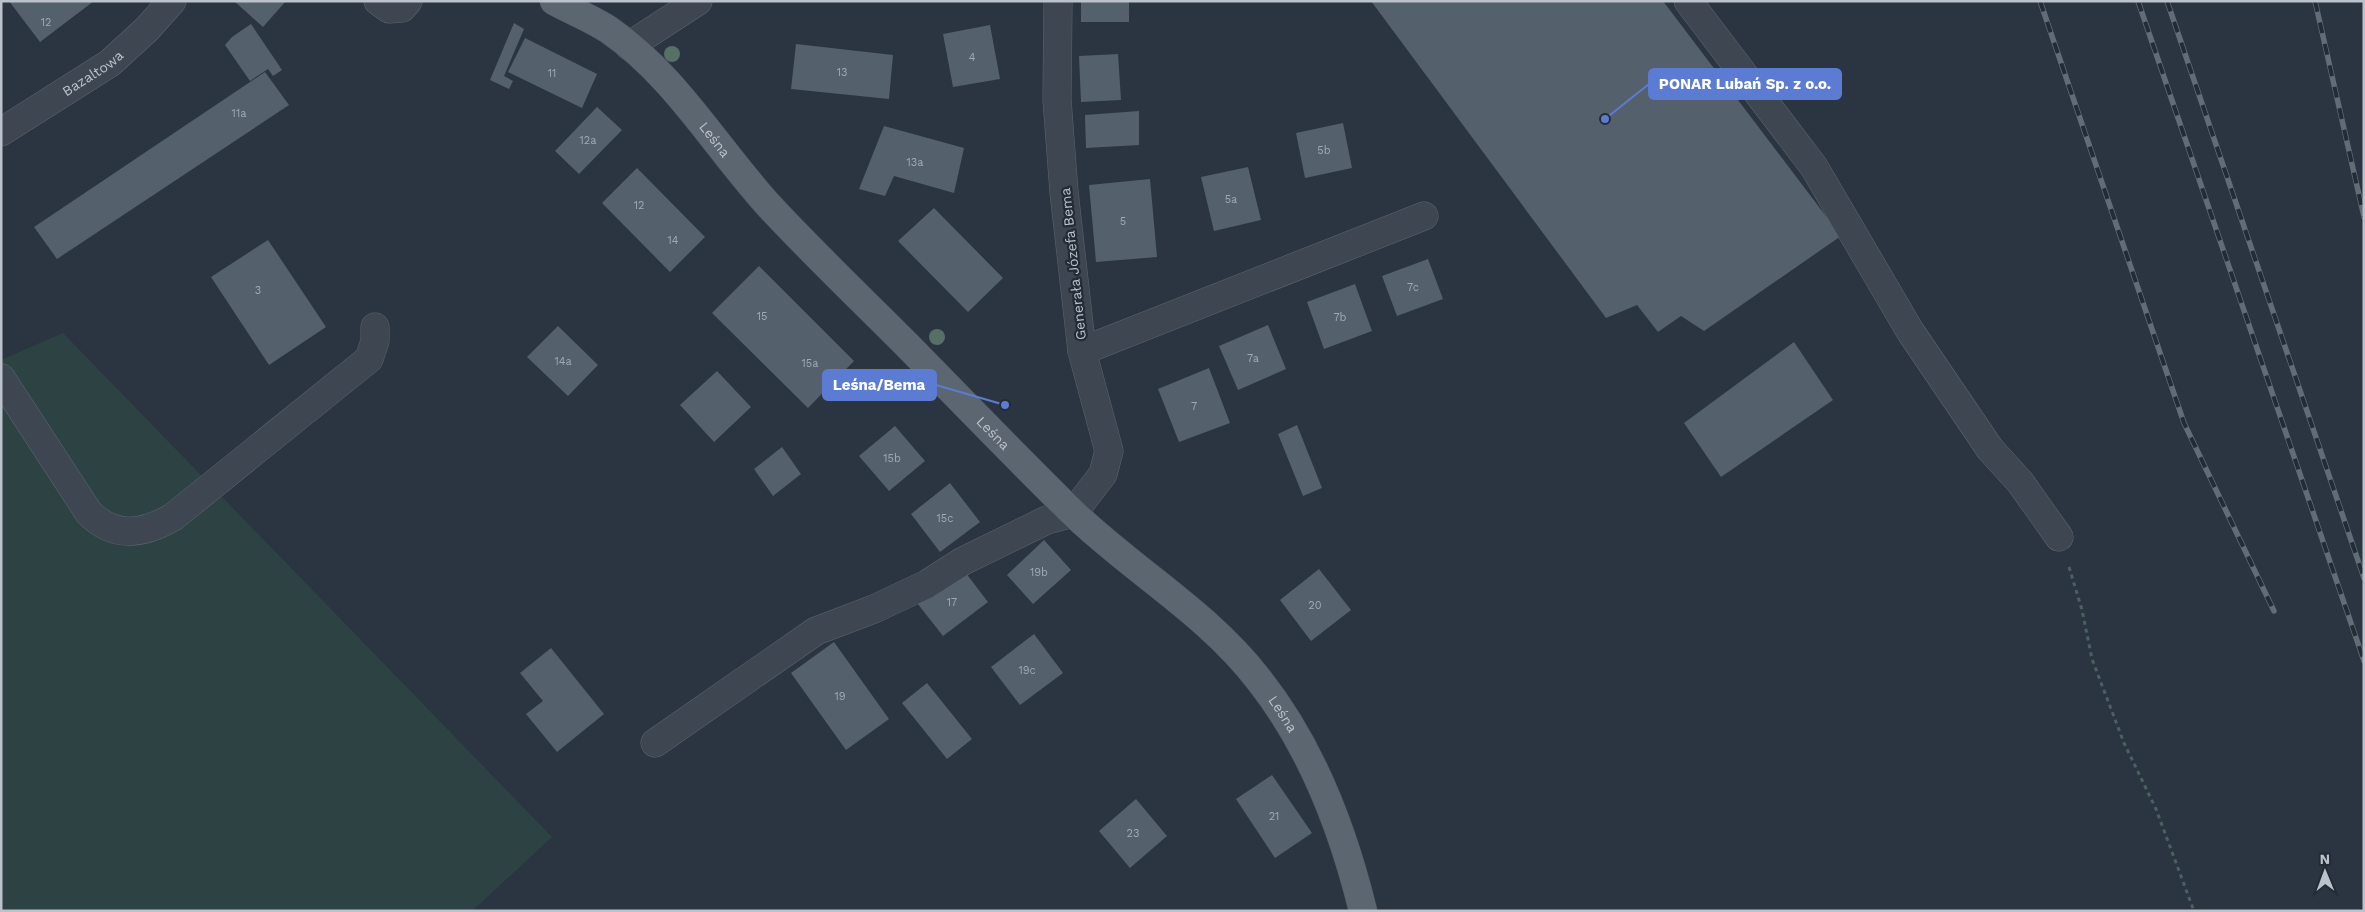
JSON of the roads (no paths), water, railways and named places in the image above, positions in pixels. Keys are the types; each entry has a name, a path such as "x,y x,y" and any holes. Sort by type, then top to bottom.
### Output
{"main road":[{"name":"Leśna","path":"554,1 608,30 629,46 672,89 771,207 1073,513 1164,588 1223,641 1259,680 1316,774 1341,832 1363,911"}],"street":[{"name":"Bazaltowa","path":"1,132 110,63 147,29 172,1"},
{"path":"378,1 389,9 402,8 408,1"},
{"path":"629,46 698,1"},
{"name":"Generała Józefa Bema","path":"1058,1 1057,100 1064,192 1082,351 1109,451 1103,474 1073,513"},
{"path":"1688,1 1814,167 1910,331 1990,449 2020,482 2059,537"},
{"path":"1082,351 1424,216"},
{"path":"1,378 89,513 102,526 119,530 140,530 158,526 173,517 369,359 375,341 374,327"},
{"path":"655,743 816,631 874,609 910,592 963,561 1047,520 1073,513"}],"railway":[{"path":"2040,1 2184,423 2274,611"},
{"path":"2138,1 2364,661"},
{"path":"2167,1 2364,578"},
{"path":"2315,1 2364,217"}],"place":[{"name":"PONAR Lubań Sp. z o.o.","path":"1605,119"},
{"name":"Leśna/Bema","path":"1005,405"}]}
